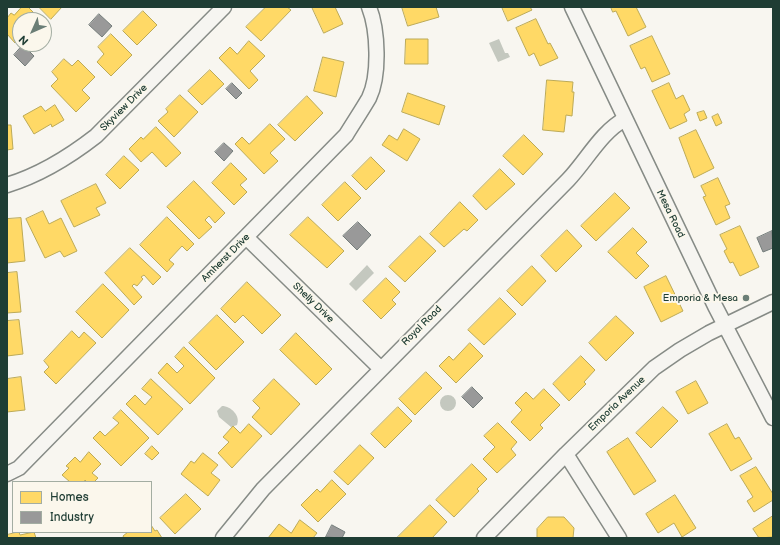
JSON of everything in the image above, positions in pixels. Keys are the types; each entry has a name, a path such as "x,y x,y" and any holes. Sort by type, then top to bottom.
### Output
{"street":[{"name":"Skyview Drive","path":"7,185 45,170 79,150 96,136 224,7"},
{"name":"Amherst Drive","path":"7,474 19,468 247,238 346,134 369,96 377,58 376,39 369,7"},
{"name":"Mesa Road","path":"572,7 725,325 773,418"},
{"name":"Royal Road","path":"223,538 263,489 380,368 582,166 610,128 625,119"},
{"name":"Shelly Drive","path":"247,238 380,368"},
{"name":"Emporia Avenue","path":"484,538 566,454 654,368 680,350 725,325 773,302"},
{"path":"566,454 619,538"}],"shaded area":[{"path":"499,39 505,53 508,53 510,57 498,62 489,43"},
{"path":"367,265 374,273 356,291 349,284"},
{"path":"448,395 454,397 456,403 454,409 448,411 442,409 440,403 442,397"},
{"path":"222,406 229,408 234,412 238,418 237,425 231,427 219,417 217,411"}],"building: Homes":[{"path":"22,7 28,7 33,12 17,12"},
{"path":"39,7 62,7 52,18 52,12 44,12"},
{"path":"266,7 287,7 291,10 261,41 246,27"},
{"path":"312,7 335,7 343,24 324,33"},
{"path":"402,7 436,7 439,17 408,26"},
{"path":"502,7 530,7 532,10 508,21"},
{"path":"611,7 636,7 646,27 628,36 616,11 613,12"},
{"path":"143,11 157,25 137,45 123,31"},
{"path":"11,13 12,40 7,34 7,18"},
{"path":"536,19 548,44 550,43 558,58 540,66 534,53 529,56 516,28"},
{"path":"111,34 132,55 111,76 97,62 104,54 98,47"},
{"path":"652,36 670,74 652,82 645,67 641,69 630,46"},
{"path":"406,39 428,39 428,64 405,64"},
{"path":"249,41 265,56 250,71 258,80 249,89 219,58 230,47 237,54"},
{"path":"323,57 344,62 336,97 314,91"},
{"path":"64,59 72,66 78,60 95,77 82,90 90,98 76,112 51,86 58,79 52,72"},
{"path":"210,70 224,84 202,105 188,91"},
{"path":"547,80 573,82 572,92 574,92 572,116 566,115 564,132 543,130"},
{"path":"669,83 676,99 683,95 690,110 684,114 687,121 670,129 652,91"},
{"path":"408,93 445,106 439,125 402,112"},
{"path":"180,95 198,112 174,137 158,121 168,112 166,109"},
{"path":"307,96 323,113 295,141 278,125"},
{"path":"55,105 64,120 52,127 51,124 34,134 23,116 41,106 45,111"},
{"path":"704,111 707,118 700,121 697,113"},
{"path":"718,114 722,123 716,126 712,117"},
{"path":"270,124 285,139 270,153 278,161 264,174 235,144 242,137 249,144"},
{"path":"7,125 11,125 13,149 7,150"},
{"path":"156,127 181,153 166,167 152,152 141,162 129,149 141,137 143,139"},
{"path":"404,129 420,139 407,161 382,145 389,135 397,140"},
{"path":"696,130 714,168 694,178 679,138"},
{"path":"524,135 543,154 523,175 503,156"},
{"path":"124,156 139,170 120,189 106,175"},
{"path":"371,157 385,171 366,190 352,176"},
{"path":"231,163 247,179 240,185 247,192 234,205 212,183"},
{"path":"500,169 515,184 486,210 473,196"},
{"path":"718,178 730,204 725,206 730,218 716,225 703,197 706,196 701,186"},
{"path":"194,181 225,213 215,223 209,216 205,220 212,227 199,239 167,207"},
{"path":"345,182 361,198 338,221 322,205"},
{"path":"96,184 106,203 96,208 100,215 74,227 61,201"},
{"path":"615,193 630,208 596,241 581,226"},
{"path":"460,202 478,220 467,231 464,229 444,247 430,234"},
{"path":"43,211 49,224 61,218 77,251 64,257 60,251 45,258 26,219"},
{"path":"167,217 194,244 187,251 182,246 169,260 174,264 167,272 140,245"},
{"path":"308,217 344,251 327,268 290,235"},
{"path":"21,218 25,261 7,263 7,219"},
{"path":"740,226 759,267 740,276 733,262 730,263 724,251 727,249 720,235"},
{"path":"633,228 647,242 636,253 649,266 636,279 608,252"},
{"path":"567,230 582,246 556,272 541,256"},
{"path":"420,236 436,251 405,282 389,267"},
{"path":"130,248 161,277 153,285 144,275 141,277 143,279 137,286 134,284 132,286 142,297 134,305 105,273"},
{"path":"532,266 546,281 522,306 507,291"},
{"path":"17,272 21,312 7,313 7,273"},
{"path":"666,276 683,311 661,322 644,287"},
{"path":"386,278 400,292 392,300 396,304 381,319 363,301"},
{"path":"247,282 281,315 262,334 243,315 235,323 221,309"},
{"path":"103,284 129,310 102,338 76,312"},
{"path":"500,298 516,314 484,345 468,330"},
{"path":"217,315 244,342 216,370 189,343"},
{"path":"616,316 634,333 606,361 589,343"},
{"path":"19,320 23,354 7,356 7,321"},
{"path":"72,331 79,338 84,332 96,343 56,384 44,372 49,367 44,361"},
{"path":"296,333 332,369 316,385 280,350"},
{"path":"470,343 483,356 456,383 439,366 449,356 453,360"},
{"path":"184,347 215,378 190,404 158,373 167,363 177,373 184,366 175,357"},
{"path":"581,356 595,370 584,382 586,384 569,401 553,384"},
{"path":"426,372 442,388 415,415 399,399"},
{"path":"21,377 25,410 7,412 7,379"},
{"path":"151,379 183,409 158,435 126,404 135,395 145,405 152,397 142,389"},
{"path":"274,379 300,404 271,435 252,417 260,408 253,401"},
{"path":"696,381 708,403 688,414 676,392"},
{"path":"544,389 560,405 540,425 543,428 530,441 511,422 522,410 515,403 526,392 533,399"},
{"path":"398,407 412,421 385,448 371,434"},
{"path":"663,407 678,421 651,448 636,433"},
{"path":"121,410 149,438 121,466 93,438 100,431 105,436 119,423 113,418"},
{"path":"498,423 517,442 511,449 516,455 497,473 483,459 495,447 484,436"},
{"path":"249,424 262,436 232,468 218,453 229,442 223,437 233,426 240,433"},
{"path":"727,424 735,439 739,437 752,459 731,471 709,434"},
{"path":"628,438 656,481 634,495 607,452"},
{"path":"360,445 374,458 348,485 334,472"},
{"path":"152,446 159,453 152,460 145,454"},
{"path":"89,452 101,464 92,473 98,478 95,481 69,481 62,475 69,468 66,466 75,457 80,462"},
{"path":"203,453 218,465 211,473 220,480 208,496 181,474 191,461 194,463"},
{"path":"472,464 487,479 477,489 479,491 454,517 436,500"},
{"path":"756,467 773,494 773,500 754,512 747,501 753,497 740,476"},
{"path":"332,480 346,494 318,522 301,505 317,489 320,492"},
{"path":"186,494 201,509 175,534 160,518"},
{"path":"675,495 696,528 682,537 674,523 658,533 646,514"},
{"path":"430,505 447,522 432,538 399,538 398,537"},
{"path":"773,516 773,537 759,538 753,529"},
{"path":"548,517 564,517 574,528 573,538 537,538 537,529"},
{"path":"300,520 317,533 313,538 268,538 279,524 291,533"},
{"path":"152,526 155,531 157,530 162,538 124,538 123,536 127,533 152,533"},
{"path":"15,533 19,533 20,535 34,533 36,538 7,538 7,535"}],"building: Industry":[{"path":"99,14 112,26 102,37 89,25"},
{"path":"17,52 30,52 34,56 25,66 14,55"},
{"path":"232,83 242,93 236,99 226,89"},
{"path":"224,143 233,151 224,161 215,152"},
{"path":"358,222 371,235 357,250 343,236"},
{"path":"772,231 773,248 763,252 757,238"},
{"path":"472,387 483,398 473,408 462,397"},
{"path":"332,525 345,532 342,538 326,537"}],"place":[{"name":"Emporia & Mesa","path":"746,298"}]}
